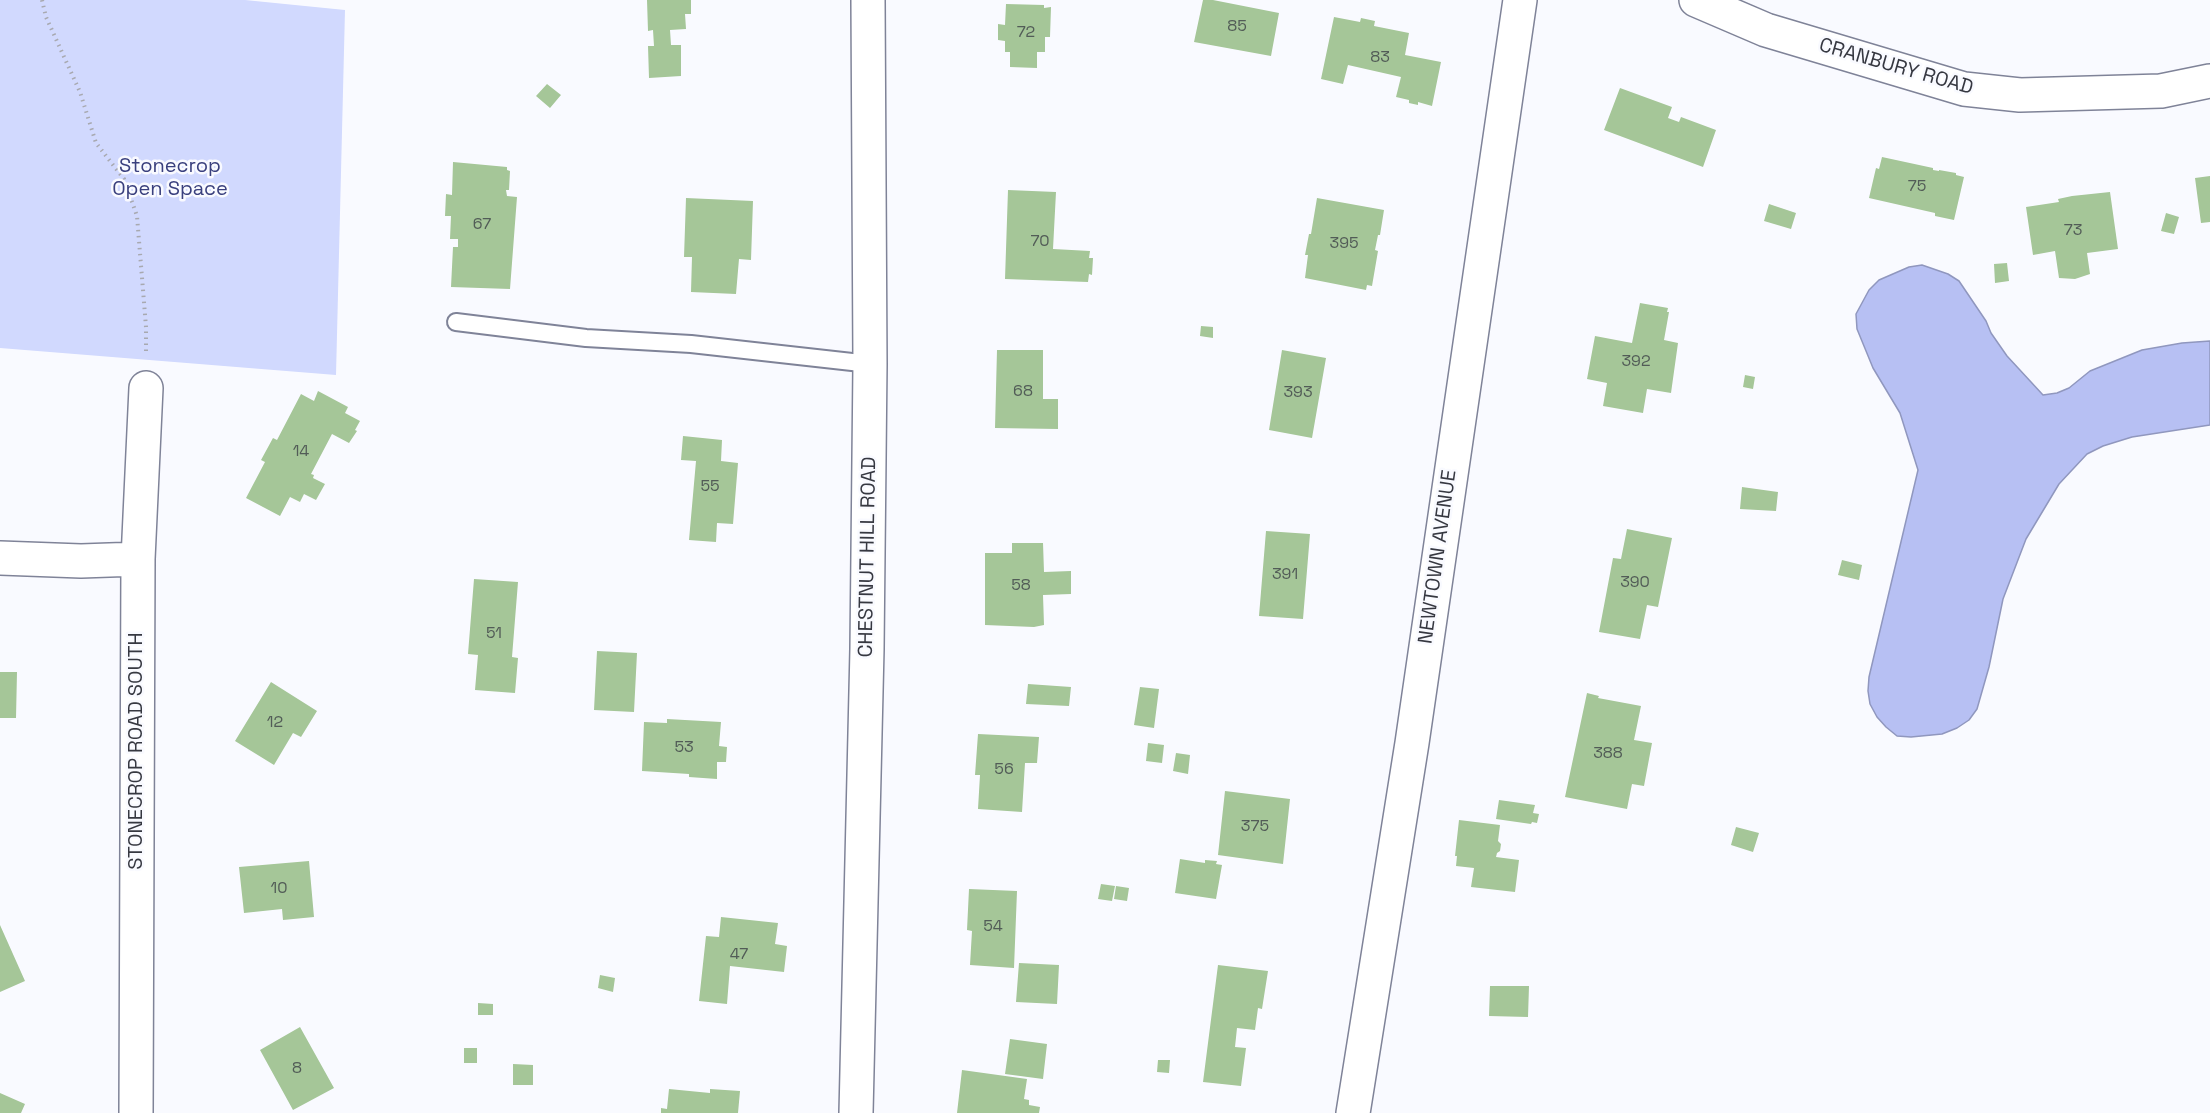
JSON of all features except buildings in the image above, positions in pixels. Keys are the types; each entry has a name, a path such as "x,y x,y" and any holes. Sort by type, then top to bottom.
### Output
{"street":[{"name":"CHESTNUT HILL ROAD","path":"856,1113 867,649 870,364 868,0"},
{"name":"NEWTOWN AVENUE","path":"1353,1113 1412,743 1520,0"},
{"name":"CRANBURY ROAD","path":"1696,0 1766,30 1964,89 2020,95 2161,91 2210,81"},
{"name":"STONECROP ROAD SOUTH","path":"136,1113 138,559 146,388"},
{"path":"0,558 81,561 138,559"}],"lane":[{"path":"456,322 586,338 691,344 870,364"}],"path":[{"path":"42,0 46,17 80,92 96,142 124,179 137,216 146,327 146,388"}],"green space":[{"name":"Stonecrop Open Space","path":"0,0 245,0 345,10 336,375 0,348"}],"shaded area":[{"path":"1922,265 1948,274 1959,281 2007,356 2043,395 2069,388 2090,371 2142,350 2210,341 2210,425 2132,437 2103,446 2087,454 2059,484 2026,539 2003,599 1989,667 1977,709 1969,720 1957,728 1942,734 1911,737 1897,736 1886,727 1870,704 1868,691 1869,677 1918,470 1900,413 1873,368 1857,329 1856,314 1869,290 1879,280 1909,267"}]}
